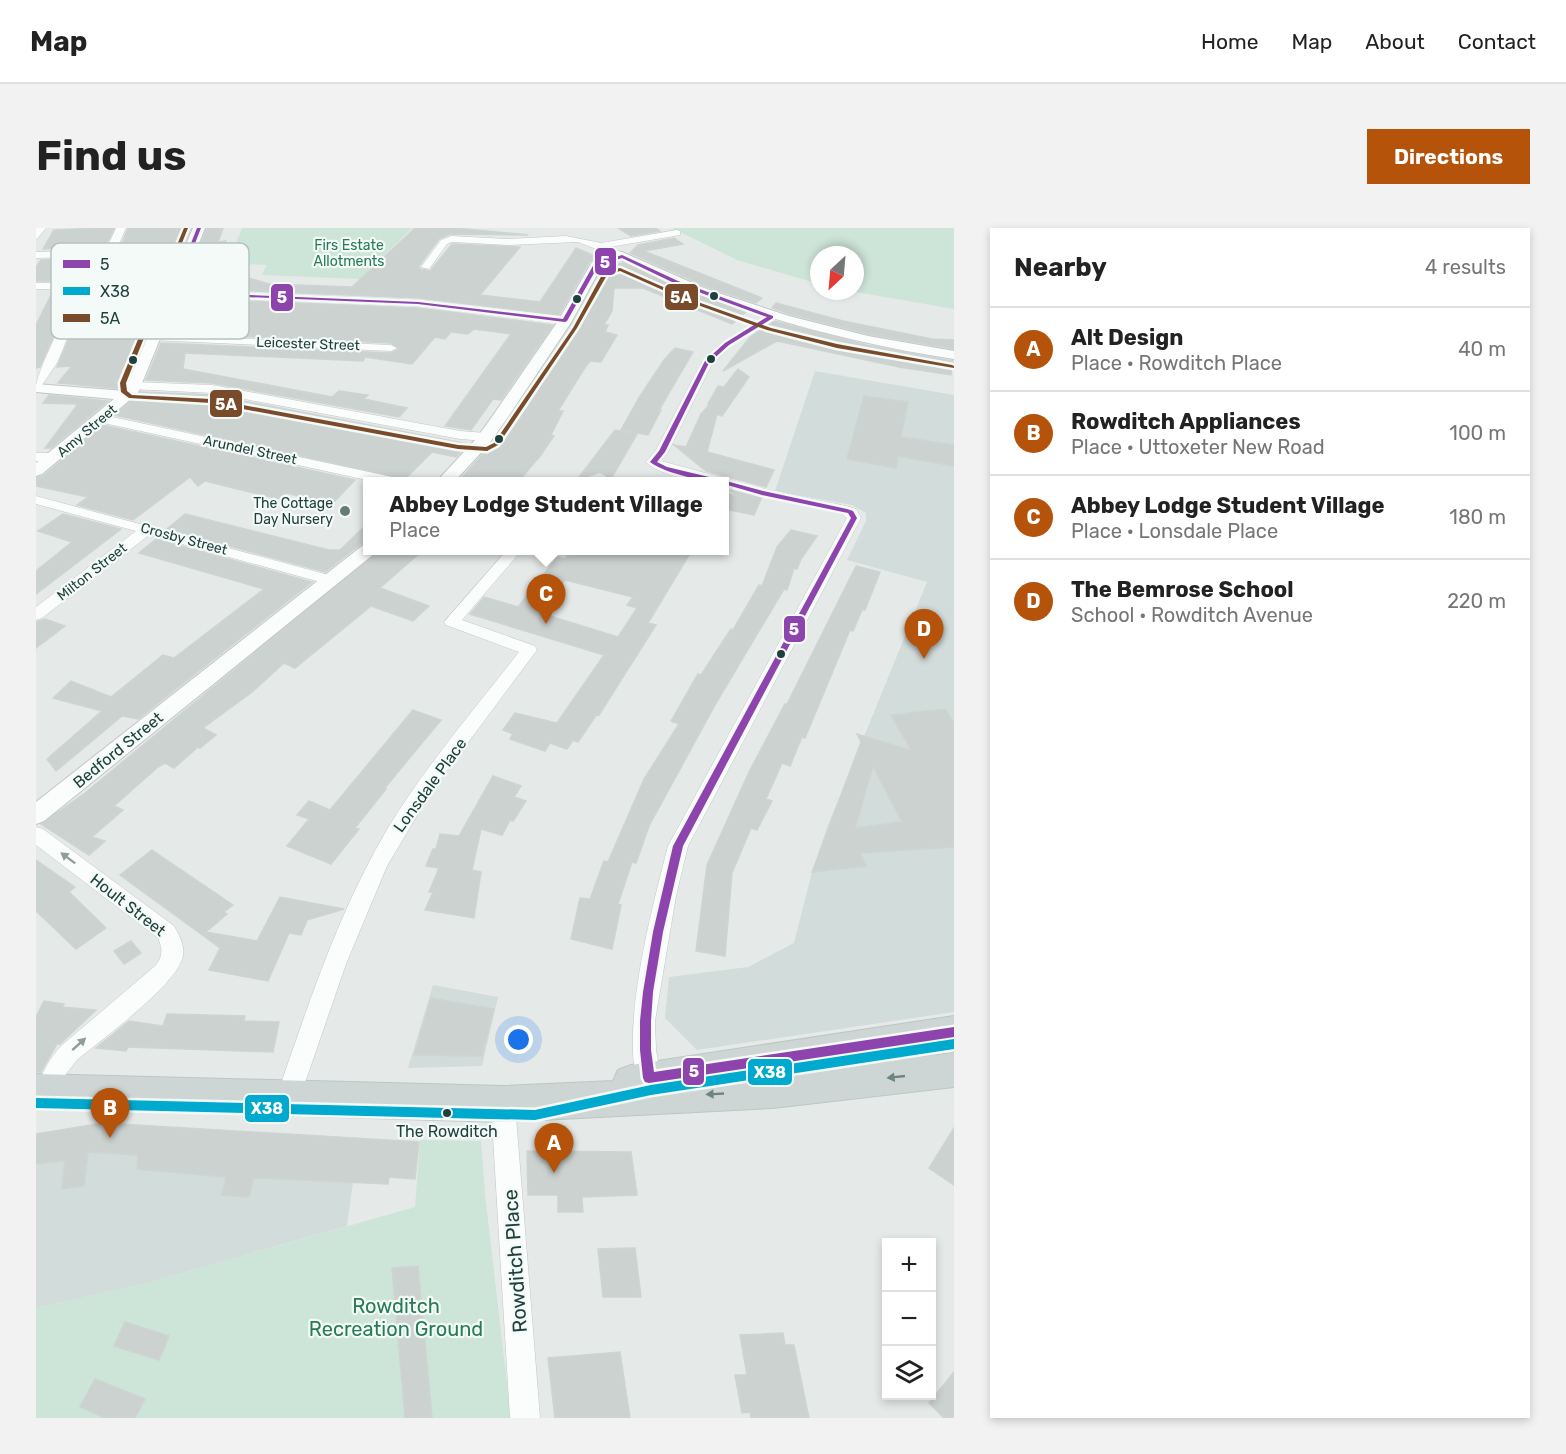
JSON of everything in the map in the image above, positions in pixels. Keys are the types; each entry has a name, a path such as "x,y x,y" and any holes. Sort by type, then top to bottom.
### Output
{"main road":[{"path":"39,1093 519,1103 651,1088 954,1032"},
{"path":"651,1088 773,1091 954,1070"}],"street":[{"path":"36,237 41,228"},
{"path":"114,243 121,228"},
{"path":"192,243 199,228"},
{"path":"603,245 677,233"},
{"path":"426,267 444,242 451,239 509,242 567,236 603,245 676,282 771,317 865,340 954,356"},
{"path":"36,255 51,255"},
{"path":"449,477 486,437 565,321 596,265 607,259 622,256"},
{"path":"249,296 418,303 565,321"},
{"path":"702,477 665,468 653,462 662,452 707,362 727,344 771,317"},
{"path":"62,339 51,363 36,387 131,391 212,389 460,435 486,437"},
{"path":"131,391 154,339"},
{"name":"Leicester Street","path":"178,339 390,348"},
{"name":"Amy Street","path":"36,471 103,419 131,391"},
{"name":"Arundel Street","path":"103,419 374,477"},
{"path":"36,457 56,457"},
{"path":"651,1088 644,1050 644,1021 666,896 678,846 854,518 851,512 845,510 729,484"},
{"name":"Crosby Street","path":"36,501 148,529 331,580"},
{"name":"Milton Street","path":"36,615 148,529"},
{"name":"Bedford Street","path":"36,815 363,554"},
{"name":"Lonsdale Place","path":"288,1098 360,905 393,836 417,799 529,650 452,622 511,555"},
{"name":"Hoult Street","path":"36,834 166,932 173,954 172,960 163,973 69,1053 39,1093"},
{"name":"Rowditch Place","path":"519,1103 519,1303 525,1418"}],"shaded area":[{"path":"815,371 954,395 954,1012 697,1050 665,1018 669,977 748,967 794,943 812,872 828,825 927,582 847,560 866,521 866,513 852,505 775,491"},
{"path":"433,985 498,997 482,1066 408,1068"},
{"path":"102,1123 359,1138 347,1226 140,1285 36,1308 36,1134"}],"green space":[{"name":"Firs Estate Allotments","path":"242,228 412,228 360,279 262,275 267,265 249,264 249,243 236,243"},
{"path":"672,228 954,228 954,309 864,293 864,246 810,246 810,281 737,260"},
{"name":"Rowditch Recreation Ground","path":"420,1140 481,1141 511,1418 36,1418 36,1308 140,1285 415,1207"}],"building":[{"path":"114,228 107,243 51,243 51,249 43,249 54,230"},
{"path":"128,228 191,228 184,243 122,243"},
{"path":"207,228 223,228 218,242 226,241 226,243 201,243"},
{"path":"415,228 455,228 528,235 450,234 439,239 419,266 420,269 430,271 452,244 520,247 480,295 540,302 576,248 597,257 590,261 559,315 418,298 249,291 249,278 269,284 352,287"},
{"path":"618,228 656,228 660,231 631,236"},
{"path":"674,238 683,244 644,251 762,298 756,303 707,287 630,253 638,245"},
{"path":"41,260 51,260 51,281 36,281 36,267"},
{"path":"622,263 746,312 732,324 643,288 614,288 612,311 604,325 608,325 605,332 617,335 601,362 590,361 584,369 558,411 563,411 551,435 554,436 541,455 522,477 462,477 488,448 496,450 530,404 520,403 574,322 603,269"},
{"path":"51,295 53,339 40,367 36,368 36,325"},
{"path":"249,301 418,308 553,325 501,400 493,399 471,430 445,426 511,334 474,329 468,334 451,332 445,339 435,337 412,364 365,357 363,361 185,353 183,369 332,397 339,391 368,395 364,399 407,408 399,417 212,383 146,380 161,343 391,353 399,349 391,343 249,337"},
{"path":"776,303 843,321 932,339 954,340 954,349 868,334 790,314 772,308"},
{"path":"774,321 867,345 953,361 951,375 899,367 777,341 723,371 750,337"},
{"path":"69,339 145,339 124,389 58,383 72,366 57,367"},
{"path":"675,348 693,352 659,410 661,410 648,435 621,430 640,396 664,360"},
{"path":"738,369 749,377 722,416 717,414 707,452 774,470 766,487 706,471 674,445 686,447 701,414 710,404 708,404 718,386 724,387"},
{"path":"141,392 212,395 468,444 456,457 432,452 407,477 396,477 115,415"},
{"path":"49,395 108,401 51,448 45,448 78,404 43,403"},
{"path":"864,396 908,402 901,437 954,445 954,466 898,456 896,468 847,459"},
{"path":"103,425 355,480 332,504 286,493 278,499 205,481 198,486 190,477 133,520 77,505 88,497 36,486 36,478 43,476"},
{"path":"615,430 637,434 612,477 600,472 579,477"},
{"path":"730,490 762,497 754,515 729,510 729,494 737,496"},
{"path":"63,514 121,529 36,594 36,571 72,542 38,531"},
{"path":"185,514 329,550 340,550 363,528 363,544 325,572 167,529"},
{"path":"791,530 817,536 797,569 794,568 787,590 784,589 715,705 649,826 636,863 632,862 618,904 621,905 612,949 571,939 580,898 590,899 604,861 608,862 644,779 679,724 671,721 698,674 701,675 731,629 733,630 759,585 762,586 777,547"},
{"path":"156,539 312,582 138,719 122,716 56,771 47,759 102,711 53,698 71,681 111,697 163,655 174,658 264,589 139,553"},
{"path":"373,555 417,555 380,588 429,606 413,621 371,606 295,668 284,663 252,692 203,728 216,735 174,768 165,763 158,767 114,806 123,810 92,837 105,841 89,855 41,824 85,793"},
{"path":"568,555 689,555 648,623 656,625 599,715 597,714 578,742 573,740 567,749 550,743 545,751 510,739 513,734 503,730 515,713 557,723 604,655 470,614 484,597 518,607 557,557 565,559","holes":["565,580 633,597 627,605 637,608 618,637 540,613"]},
{"path":"856,566 880,572 865,610 862,610 853,631 850,630 805,738 802,737 790,766 782,763 766,799 772,801 757,830 751,828 732,873 725,956 696,951 707,865 749,772 787,704"},
{"path":"45,619 65,626 36,648 36,622"},
{"path":"945,709 954,723 954,847 860,853 866,866 812,872 861,742 857,734 912,751 891,715","holes":["873,766 902,822 855,828"]},
{"path":"413,710 441,720 384,789 386,789 355,828 359,829 331,864 287,846 309,819 297,815 309,801 330,810"},
{"path":"493,776 521,786 514,797 526,801 513,821 510,820 502,835 481,829 472,870 481,872 474,918 425,910 433,892 429,892 439,868 426,866 433,849 436,849 440,834 459,836"},
{"path":"152,850 233,905 224,912 227,914 206,932 257,941 280,897 344,909 307,920 301,935 289,933 268,981 209,970 220,948 120,875"},
{"path":"36,860 75,887 69,892 106,928 76,949 36,911"},
{"path":"131,941 141,953 124,964 114,951"},
{"path":"431,998 494,1009 482,1056 414,1055"},
{"path":"44,1001 64,1004 62,1007 96,1010 60,1044 57,1044 41,1072 36,1072 36,1017"},
{"path":"167,1014 245,1016 244,1021 279,1022 273,1052 128,1047 126,1051 96,1048 129,1021 163,1026"},
{"path":"103,1123 419,1142 415,1179 389,1177 388,1184 259,1178 253,1179 249,1197 222,1195 226,1177 137,1169 138,1155 88,1152 84,1186 62,1189 65,1160 36,1164 36,1134"},
{"path":"954,1128 954,1185 929,1168"},
{"path":"527,1151 631,1152 637,1195 582,1197 583,1212 558,1212 558,1195 528,1195"},
{"path":"635,1248 641,1297 603,1297 598,1249"},
{"path":"418,1266 432,1418 405,1418 392,1268"},
{"path":"125,1322 169,1336 159,1360 114,1346"},
{"path":"783,1333 785,1345 794,1345 809,1418 751,1418 750,1412 742,1413 735,1375 747,1375 740,1335"},
{"path":"620,1352 630,1418 555,1418 548,1358"},
{"path":"954,1372 954,1418 944,1418 929,1403 931,1400 936,1400 936,1394"},
{"path":"95,1379 145,1399 135,1418 105,1418 80,1407"}],"transit line":[{"name":"5A","path":"180,243 186,228"},
{"name":"5","path":"193,243 199,228"},
{"name":"5","path":"249,296 418,303 565,321 596,265 622,256 676,282 771,317"},
{"name":"5A","path":"141,339 123,383 124,392 131,397 211,401 458,447 487,449 496,444 575,328 605,274 620,269 693,302 769,329 837,346 952,367"},
{"name":"5","path":"700,477 665,468 653,462 662,452 707,362 727,344 771,317"},
{"name":"5","path":"729,483 762,493 845,510 851,512 854,518 678,846 658,932 648,992 646,1050 649,1078 954,1032"},
{"name":"X38","path":"36,1103 535,1115 651,1090 954,1044"}],"place":[{"name":"The Cottage Day Nursery","path":"345,511"},
{"name":"Abbey Lodge Student Village","path":"546,624"},
{"name":"The Bemrose School","path":"924,659"},
{"name":"The Rowditch","path":"447,1113"},
{"name":"Rowditch Appliances","path":"110,1138"},
{"name":"Alt Design","path":"554,1173"}]}
